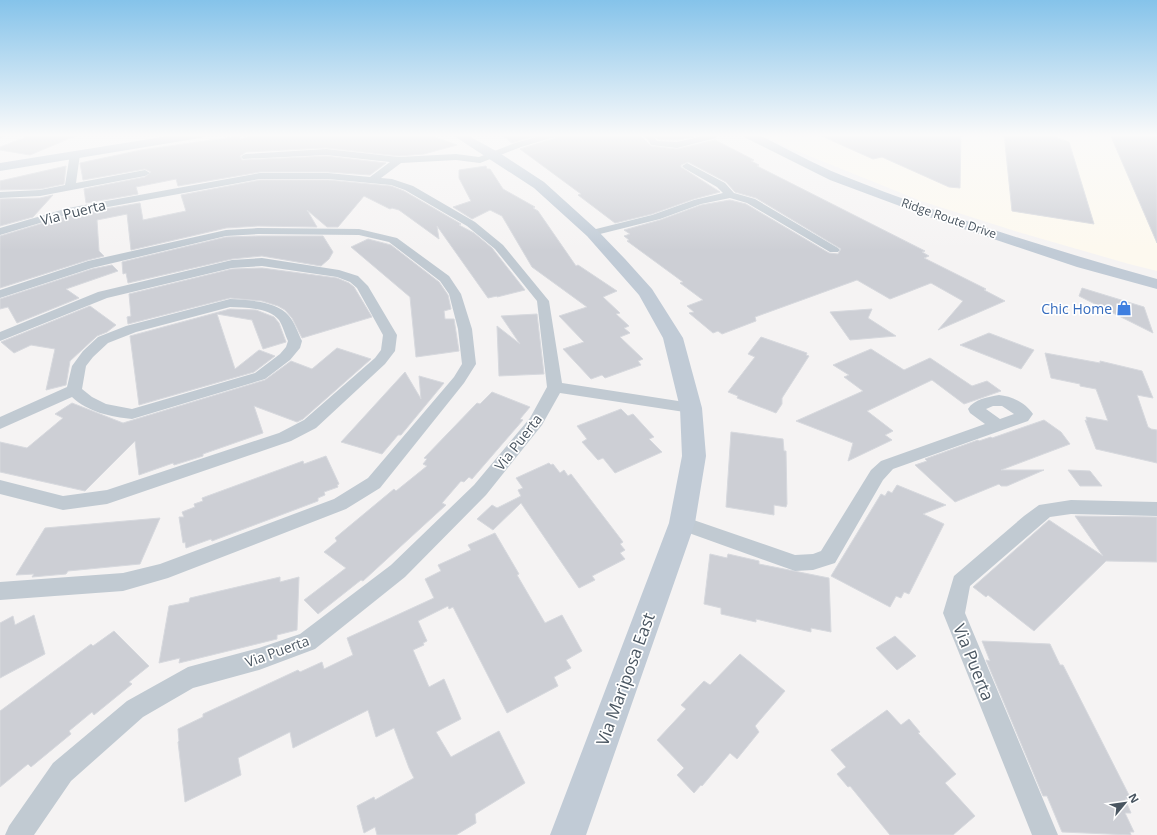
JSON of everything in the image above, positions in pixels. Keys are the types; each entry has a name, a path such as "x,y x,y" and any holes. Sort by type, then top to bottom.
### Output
{"street":[{"path":"70,187 72,173"},
{"path":"0,195 40,192 145,173"},
{"path":"373,179 381,173"},
{"name":"Via Mariposa East","path":"520,173 538,185 592,233 646,293 673,338 692,408 694,456 682,523 568,835"},
{"path":"699,173 721,186 730,195"},
{"name":"Ridge Route Drive","path":"827,173 945,218 1082,263 1157,284"},
{"name":"Via Puerta","path":"0,232 68,211 246,178 267,176 328,176 373,179 398,184 440,205 471,224 499,247 543,302 555,387 536,421 480,490 398,571 308,642 259,659 188,678 135,709 62,772 18,835"},
{"path":"592,233 656,217 698,202 730,195 751,201 834,250"},
{"path":"0,294 88,265 226,233 258,231 359,232 393,240 445,279 455,294 464,329 469,364 459,380 374,483 340,504 161,572 123,582 0,591"},
{"path":"0,337 103,295 232,264 262,262 339,274 354,279 362,286 390,335 388,351 380,362 310,424 285,437 107,497 63,503 0,487"},
{"path":"238,304 278,312 284,318 295,341 293,348 285,357 260,376 132,414 114,412 83,399 74,390 79,366 88,354 103,340 131,329 218,305 238,304"},
{"path":"555,387 692,408"},
{"path":"0,423 74,390"},
{"path":"682,523 795,563 821,560 828,557 877,475 887,465 998,426"},
{"name":"Via Puerta","path":"1045,835 954,613 961,582 1031,521 1046,510 1071,507 1157,509"}],"shaded area":[{"path":"851,173 1157,173 1157,271 1018,232 921,201"}],"building":[{"path":"35,173 65,173 64,184 40,189 0,190 0,181"},
{"path":"82,173 123,173 83,180"},
{"path":"150,173 254,173 178,186 176,179 136,187 138,194 86,203 84,189 145,177"},
{"path":"342,173 373,173 370,175"},
{"path":"459,173 493,173 503,189 535,207 533,208 538,211 576,266 578,265 617,291 603,297 620,313 616,314 629,326 624,328 630,333 620,337 643,359 638,361 641,365 605,378 602,375 591,379 563,349 584,342 559,316 587,307 532,267 502,216 490,210 472,219 453,207 471,201 459,178"},
{"path":"552,173 690,173 720,192 694,199 652,214 615,223 578,195 581,194"},
{"path":"709,173 771,173 925,251 922,252 929,256 924,258 986,289 984,290 1005,301 938,330 963,301 931,283 890,299 857,280 755,317 756,321 722,334 718,331 713,333 689,313 694,312 687,306 703,300 680,283 683,282 627,241 629,240 624,236 630,234 624,230 660,220 701,205 730,200 746,204 829,253 838,254 841,249 756,198 735,192 726,182"},
{"path":"918,173 960,173 960,188 949,187"},
{"path":"1008,173 1078,173 1094,224 1012,211"},
{"path":"1127,173 1157,173 1157,243"},
{"path":"260,180 328,180 391,186 404,191 474,233 492,248 525,290 488,298 437,226 439,239 399,210 392,208 390,209 364,196 338,227 327,227 307,210 317,227 258,226 226,228 131,250 127,214 97,220 99,251 104,256 0,288 0,236 70,215 140,203 143,220 186,211 181,195"},
{"path":"53,195 33,217 0,226 0,199 40,198"},
{"path":"323,236 333,252 329,259 321,266 262,256 232,259 128,283 126,273 123,274 122,262 226,237"},
{"path":"368,239 391,245 439,282 448,295 451,309 444,311 445,319 454,319 459,351 416,357 410,297 351,247"},
{"path":"112,265 118,271 66,289 79,298 17,323 8,307 0,309 0,299 92,269"},
{"path":"262,268 337,278 349,283 354,287 372,317 302,338 292,318 285,310 278,306 262,301 230,298 128,324 127,317 131,316 129,294 232,269"},
{"name":"Chic Home","path":"1082,288 1144,307 1153,333 1079,296"},
{"path":"90,306 116,325 107,332 97,336 70,361 66,385 46,390 55,349 31,345 14,353 1,342"},
{"path":"230,309 256,310 274,317 279,323 286,342 263,349 252,320 217,314 235,369 259,350 275,356 254,372 139,405 130,336"},
{"path":"872,309 868,318 896,336 850,340 830,312"},
{"path":"537,314 544,374 499,376 497,326 520,344 501,316"},
{"path":"989,333 1034,350 1021,369 960,345"},
{"path":"761,337 807,353 806,355 809,356 782,398 782,404 776,413 737,398 738,396 728,392 755,357 748,354"},
{"path":"337,348 371,359 303,419 297,422 254,406 263,433 203,454 203,456 174,465 173,463 139,475 135,441 85,491 0,472 0,442 27,448 63,418 55,414 72,403 123,423 265,380 291,361 312,369"},
{"path":"871,349 904,370 930,358 972,386 987,381 1001,391 964,404 932,380 867,411 893,431 885,435 892,440 848,461 853,443 796,421 863,391 844,377 849,375 833,365"},
{"path":"1045,353 1100,363 1100,361 1142,371 1153,398 1137,395 1148,427 1157,430 1157,463 1096,449 1085,420 1087,421 1086,417 1108,421 1096,389 1051,378"},
{"path":"405,372 421,399 419,376 444,383 401,435 398,435 382,454 341,442"},
{"path":"492,392 530,407 520,419 523,420 472,479 469,477 464,482 461,481 442,503 446,505 363,581 361,580 318,614 304,600 346,568 324,552 337,541 335,538 394,489 396,491 427,466 423,464 427,459 424,458 477,403 480,404"},
{"path":"621,409 628,416 633,414 654,437 649,439 662,452 615,473 603,458 598,460 582,442 587,439 577,426"},
{"path":"1044,420 1061,432 1070,444 1001,470 1044,470 1007,486 1001,486 999,484 955,502 915,465 927,461 925,459 978,440 992,438"},
{"path":"731,432 783,439 784,451 786,451 787,504 786,507 774,505 774,515 726,507"},
{"path":"326,456 339,484 337,485 338,487 324,492 325,495 318,498 318,501 212,541 211,539 186,548 185,542 183,543 179,517 184,517 182,512 195,507 194,504 203,501 202,498 303,461 304,464"},
{"path":"549,463 551,465 553,464 560,473 564,470 568,476 571,474 623,542 620,544 625,550 620,553 625,559 592,576 595,580 579,588 521,503 493,530 477,519 492,505 497,508 521,496 518,490 523,488 516,478"},
{"path":"1068,470 1090,471 1102,486 1080,486"},
{"path":"897,485 946,505 923,514 944,524 909,594 904,592 901,598 896,596 890,607 831,576 881,494 885,496 888,491 892,493"},
{"path":"1075,516 1157,517 1157,562 1106,561 1034,631 988,595 986,597 973,587 1049,520 1103,556"},
{"path":"160,518 140,564 68,571 66,574 32,577 34,574 16,575 45,528"},
{"path":"495,533 545,623 562,615 582,651 566,660 571,668 554,677 558,686 507,713 453,607 449,609 448,606 418,621 427,641 423,643 424,645 413,650 429,687 444,679 461,719 436,732 451,757 499,731 525,783 475,814 476,823 456,835 377,835 375,827 364,833 357,806 374,797 375,800 414,778 394,728 376,737 368,710 293,748 290,732 238,758 241,775 185,802 178,742 178,729 203,717 203,714 298,670 300,672 322,662 324,669 353,655 347,638 434,598 425,579 441,571 438,565 471,550 468,545"},
{"path":"710,554 727,558 728,554 759,561 759,564 829,578 831,632 811,628 811,632 756,619 756,622 721,614 721,608 704,604"},
{"path":"280,577 280,582 299,577 297,630 277,635 277,639 179,663 180,658 159,663 169,606 189,602 190,598"},
{"path":"34,615 45,654 0,678 0,623 13,616 15,625"},
{"path":"114,631 149,666 129,682 132,684 94,715 92,712 69,731 71,734 31,767 28,764 0,787 0,711 91,644 93,646"},
{"path":"895,636 916,656 897,670 876,648"},
{"path":"982,641 1050,644 1060,665 1063,665 1131,799 1125,799 1131,813 1125,813 1134,832 1130,832 1131,835 1062,832 1047,796 1043,796 986,660 990,661"},
{"path":"740,654 785,691 755,726 759,732 737,759 730,753 702,786 701,785 694,793 677,775 684,768 657,740 686,709 681,705 704,681 710,685"},
{"path":"887,710 901,725 909,719 920,732 918,733 956,774 945,783 975,816 953,835 890,835 850,786 848,787 837,774 846,767 831,750"}],"place":[{"name":"Chic Home","path":"1124,308"}]}
